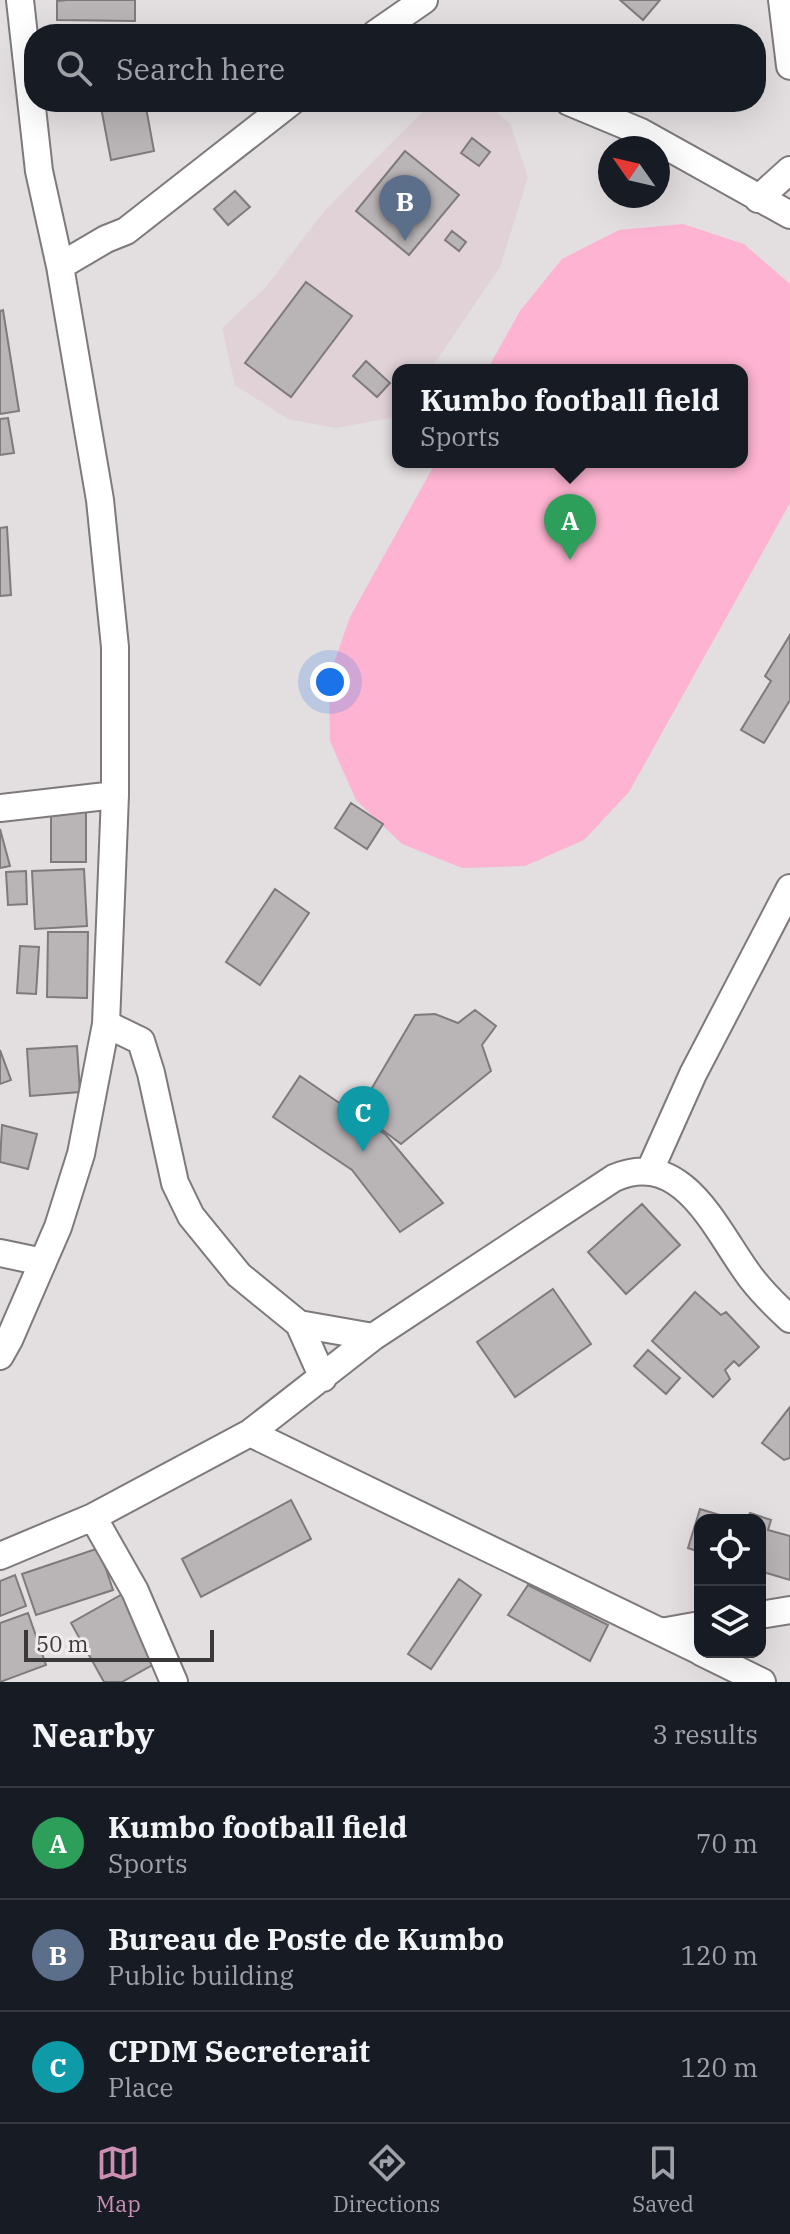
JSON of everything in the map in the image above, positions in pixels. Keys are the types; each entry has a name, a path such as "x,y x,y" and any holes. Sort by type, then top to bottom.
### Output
{"street":[{"path":"20,0 24,36"},
{"path":"389,24 424,0"},
{"path":"782,0 790,66"},
{"path":"0,1356 58,1227 81,1154 106,1024 115,795 115,647 100,500 60,266 39,171 32,112"},
{"path":"60,266 126,231 278,112"},
{"path":"593,112 641,132 790,215"},
{"path":"758,199 790,170"},
{"path":"0,808 115,795"},
{"path":"650,1170 693,1074 790,888"},
{"path":"106,1024 141,1041 175,1183 191,1216 239,1275 299,1324 323,1378"},
{"path":"0,1556 93,1517 250,1433 373,1337 614,1178 631,1170 650,1170 671,1177 690,1191 754,1281 790,1319"},
{"path":"0,1253 43,1262"},
{"path":"299,1324 373,1337"},
{"path":"250,1433 694,1648"},
{"path":"93,1517 135,1591 174,1682"},
{"path":"766,1614 790,1610"},
{"path":"661,1632 694,1626"},
{"path":"713,1658 762,1682"}],"shaded area":[{"path":"423,112 496,112 510,123 528,177 500,267 434,364 392,364 390,418 336,428 288,419 235,385 222,328 266,287 322,214"},
{"path":"683,224 744,244 790,284 790,503 629,792 584,840 525,866 462,868 402,844 356,800 330,741 329,677 350,617 433,468 748,468 748,364 490,364 520,311 562,259 619,230"}],"building":[{"path":"135,0 135,21 57,20 57,1"},
{"path":"620,0 660,0 643,20"},
{"path":"102,112 147,112 154,151 111,160"},
{"path":"472,138 490,152 479,166 461,153"},
{"path":"405,151 459,195 409,255 356,211"},
{"path":"235,191 250,207 228,225 214,209"},
{"path":"452,231 466,242 459,251 445,240"},
{"path":"306,282 352,316 291,397 245,363"},
{"path":"3,310 19,411 0,414 0,311"},
{"path":"366,361 390,383 377,397 353,376"},
{"path":"8,418 14,453 0,455 0,419"},
{"path":"7,527 11,595 0,596 0,528"},
{"path":"790,635 790,700 764,743 741,730 771,681 765,676"},
{"path":"351,803 383,824 367,849 335,828"},
{"path":"51,811 86,811 86,862 51,862"},
{"path":"0,829 10,866 0,868"},
{"path":"84,869 87,926 35,929 32,871"},
{"path":"26,871 27,904 8,905 6,872"},
{"path":"275,889 309,913 260,985 226,962"},
{"path":"48,932 88,932 87,998 47,997"},
{"path":"20,946 39,947 36,994 17,993"},
{"path":"475,1010 496,1026 482,1045 491,1071 401,1144 376,1125 362,1105 415,1015 435,1014 458,1023"},
{"path":"77,1046 80,1092 30,1096 27,1049"},
{"path":"0,1050 11,1080 0,1084"},
{"path":"300,1076 386,1135 443,1203 400,1232 352,1170 273,1117"},
{"path":"2,1125 37,1134 28,1169 0,1162"},
{"path":"642,1204 680,1245 626,1294 588,1252"},
{"path":"553,1289 591,1344 515,1397 477,1342"},
{"path":"695,1292 721,1315 726,1312 759,1347 739,1366 734,1361 725,1370 730,1379 713,1397 652,1341"},
{"path":"648,1350 680,1378 666,1394 634,1366"},
{"path":"790,1407 790,1458 784,1460 762,1443"},
{"path":"291,1500 311,1539 201,1597 182,1559"},
{"path":"700,1509 716,1514 698,1514"},
{"path":"766,1518 771,1520 768,1530 790,1536 790,1580 766,1573"},
{"path":"694,1528 694,1550 688,1548"},
{"path":"99,1548 113,1590 36,1615 22,1574"},
{"path":"15,1575 26,1606 0,1616 0,1581"},
{"path":"459,1579 481,1595 431,1669 408,1654"},
{"path":"528,1585 608,1625 590,1661 508,1615"},
{"path":"126,1592 163,1659 122,1682 104,1682 71,1623"},
{"path":"28,1613 46,1665 0,1682 0,1623"}],"place":[{"name":"Bureau de Poste de Kumbo","path":"405,241"},
{"name":"Kumbo football field","path":"570,560"},
{"name":"CPDM Secreterait","path":"363,1152"}]}
